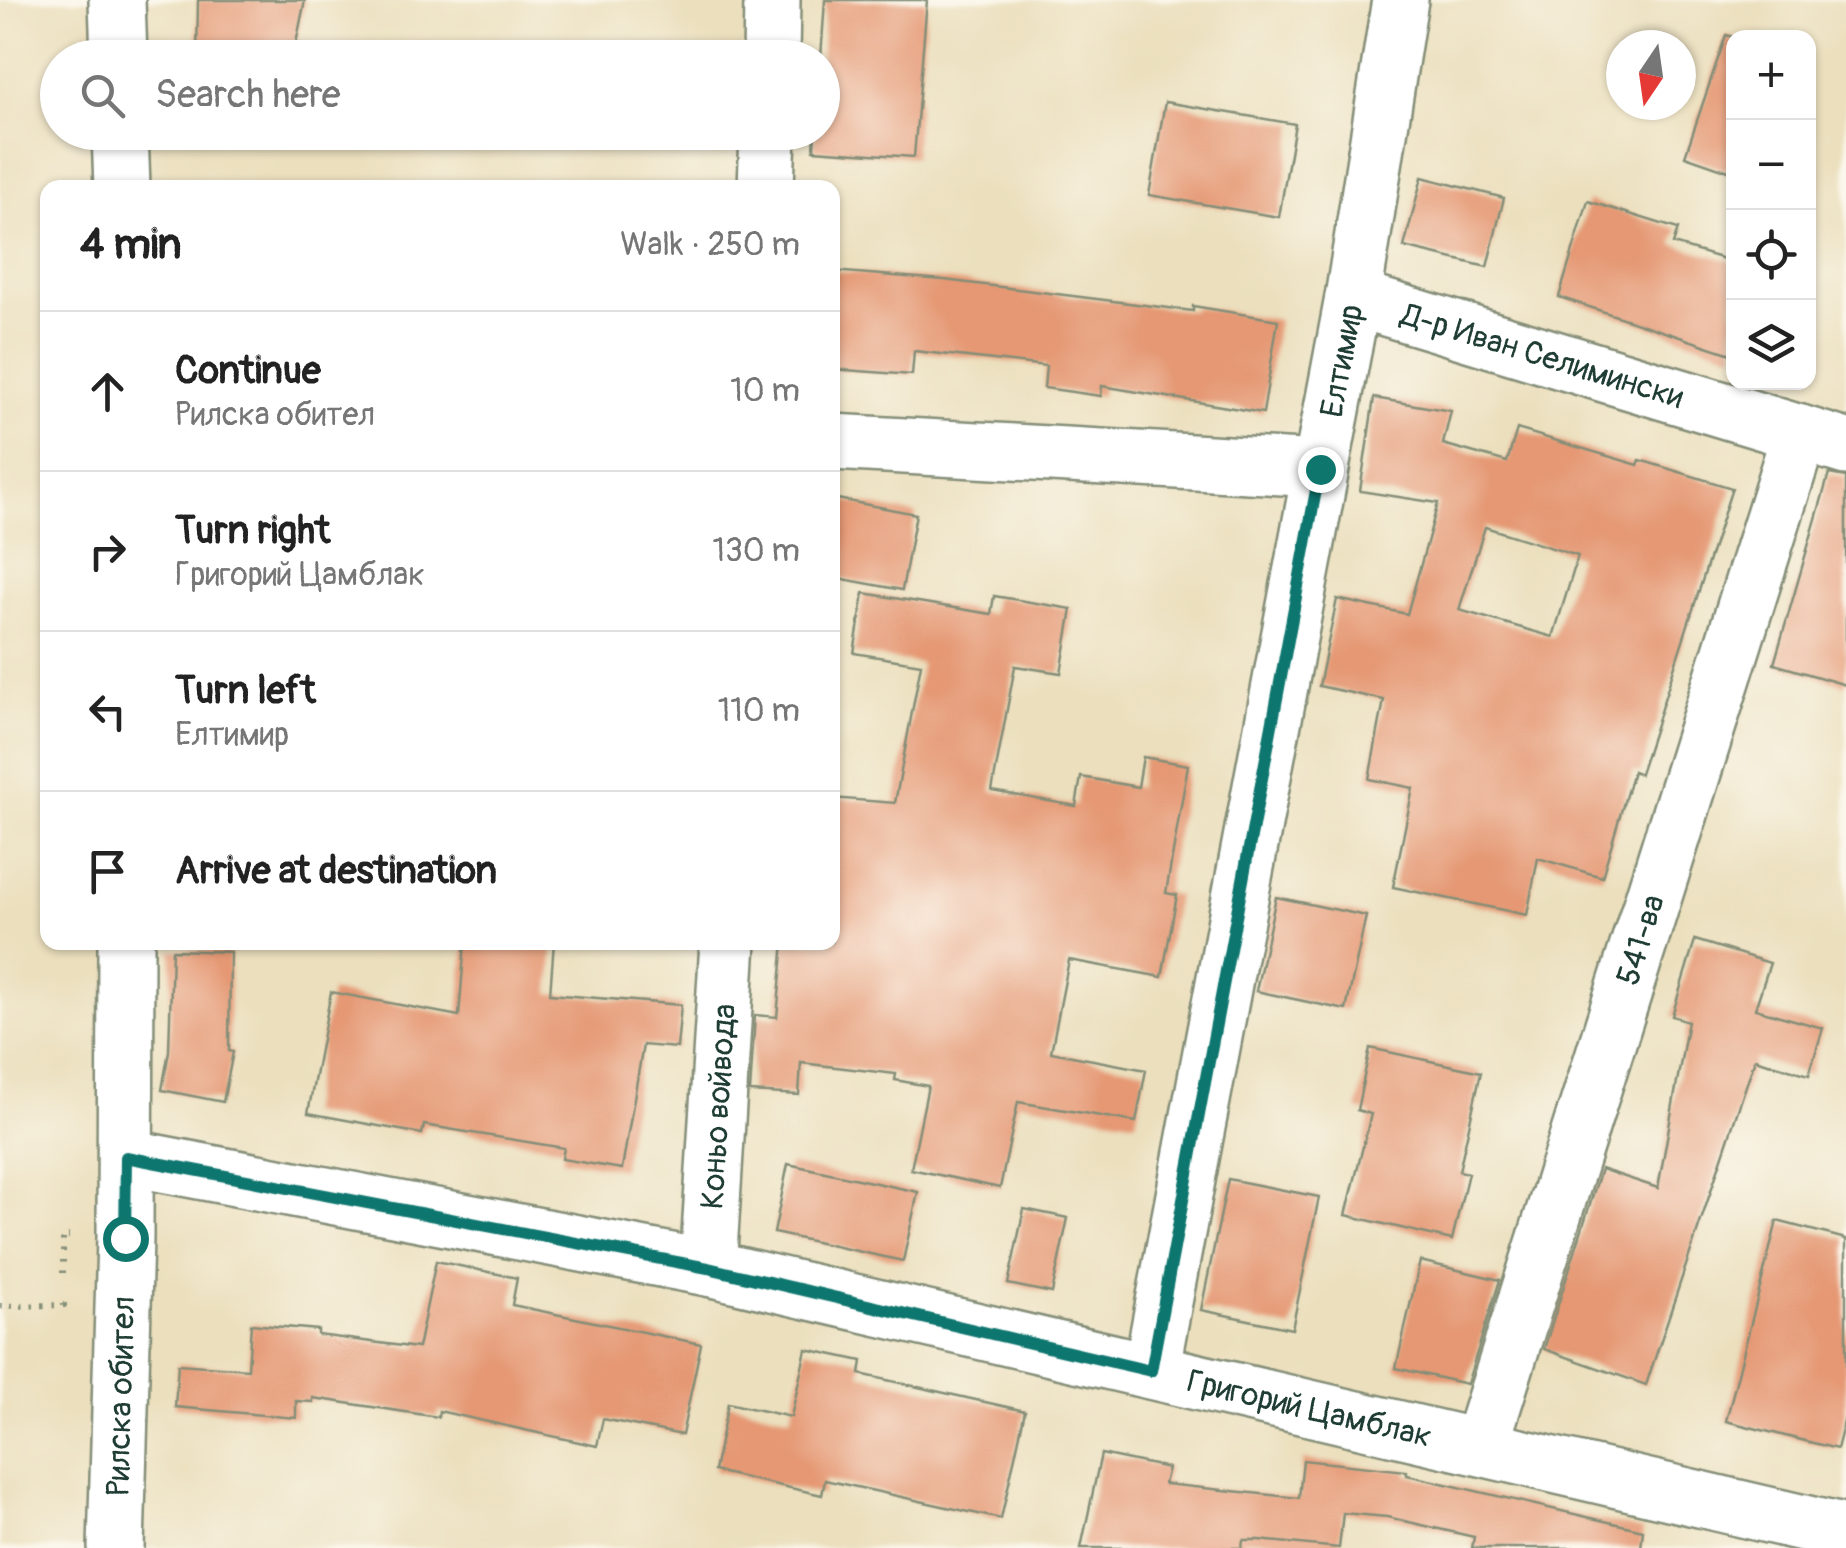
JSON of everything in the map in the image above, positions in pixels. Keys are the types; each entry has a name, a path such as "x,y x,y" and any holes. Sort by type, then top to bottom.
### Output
{"street":[{"path":"118,0 119,40"},
{"path":"771,40 772,0"},
{"name":"Елтимир","path":"1151,1371 1354,298 1400,0"},
{"path":"121,150 122,180"},
{"path":"766,180 767,150"},
{"name":"Д-р Иван Селимински","path":"1354,298 1823,440"},
{"name":"541-ва","path":"1480,1447 1823,440"},
{"path":"840,442 1320,469"},
{"name":"Рилска обител","path":"116,1548 126,1157 126,950"},
{"name":"Коньо войвода","path":"708,1268 728,950"},
{"name":"Григорий Цамблак","path":"126,1157 708,1268 1846,1533"}],"path":[{"path":"0,1306 64,1305"}],"building":[{"path":"198,0 305,0 297,40 197,40"},
{"path":"825,0 927,0 914,157 814,150 840,150 840,40 822,40"},
{"path":"1726,35 1726,170 1685,156"},
{"path":"1165,102 1295,124 1279,217 1149,195"},
{"path":"1422,177 1504,198 1487,267 1404,247"},
{"path":"1588,201 1678,229 1673,244 1726,260 1726,352 1559,297"},
{"path":"840,272 944,280 1193,311 1193,306 1278,320 1263,413 1102,386 1101,396 1044,388 1046,366 914,351 912,375 840,370"},
{"path":"1374,398 1451,411 1443,444 1507,462 1517,429 1732,488 1640,774 1633,771 1602,877 1538,858 1527,915 1393,887 1413,788 1369,779 1384,700 1319,686 1337,599 1407,614 1438,503 1360,491","holes":["1485,527 1578,556 1553,637 1459,610"]},
{"path":"1829,474 1846,477 1846,685 1774,664"},
{"path":"840,500 916,514 902,590 840,578"},
{"path":"864,593 991,614 994,596 1072,609 1061,673 1015,666 992,791 1076,806 1081,777 1138,787 1143,757 1188,765 1166,893 1177,895 1162,977 1069,960 1051,1052 1146,1070 1136,1122 1018,1102 1000,1188 911,1169 928,1086 895,1080 896,1074 801,1063 799,1095 750,1092 755,1015 777,1017 783,950 840,950 840,799 895,803 921,664 854,653"},
{"path":"1276,897 1366,916 1346,1010 1256,991"},
{"path":"1695,940 1770,963 1755,1009 1823,1028 1809,1075 1755,1059 1646,1385 1544,1349 1601,1169 1658,1188 1688,1021 1672,1016"},
{"path":"172,950 230,952 229,1051 233,1052 223,1102 162,1090 169,1051"},
{"path":"464,950 553,950 550,994 681,1005 677,1048 643,1045 622,1169 562,1159 564,1148 424,1125 422,1134 308,1113 331,992 459,1016"},
{"path":"1370,1048 1481,1072 1459,1171 1468,1173 1452,1240 1346,1215 1371,1114 1357,1110"},
{"path":"788,1164 918,1192 903,1261 774,1233"},
{"path":"1228,1179 1319,1197 1292,1329 1201,1310"},
{"path":"1024,1209 1068,1218 1052,1293 1008,1284"},
{"path":"1777,1221 1846,1239 1846,1414 1837,1449 1726,1421"},
{"path":"436,1261 517,1278 512,1305 701,1344 682,1435 603,1419 597,1446 439,1411 438,1417 313,1398 313,1402 296,1401 296,1418 175,1407 178,1364 248,1369 251,1324 318,1330 318,1335 418,1348"},
{"path":"1420,1261 1500,1280 1467,1384 1396,1368"},
{"path":"806,1349 862,1361 860,1374 1025,1411 1001,1519 825,1480 822,1495 714,1471 728,1403 791,1417"},
{"path":"1101,1454 1168,1468 1164,1484 1299,1498 1303,1460 1407,1471 1407,1475 1643,1530 1641,1548 1472,1548 1474,1537 1387,1517 1343,1513 1339,1548 1243,1540 1242,1548 1081,1548"}],"route":[{"path":"125,1238 126,1157 708,1268 1151,1371 1320,469"}]}
